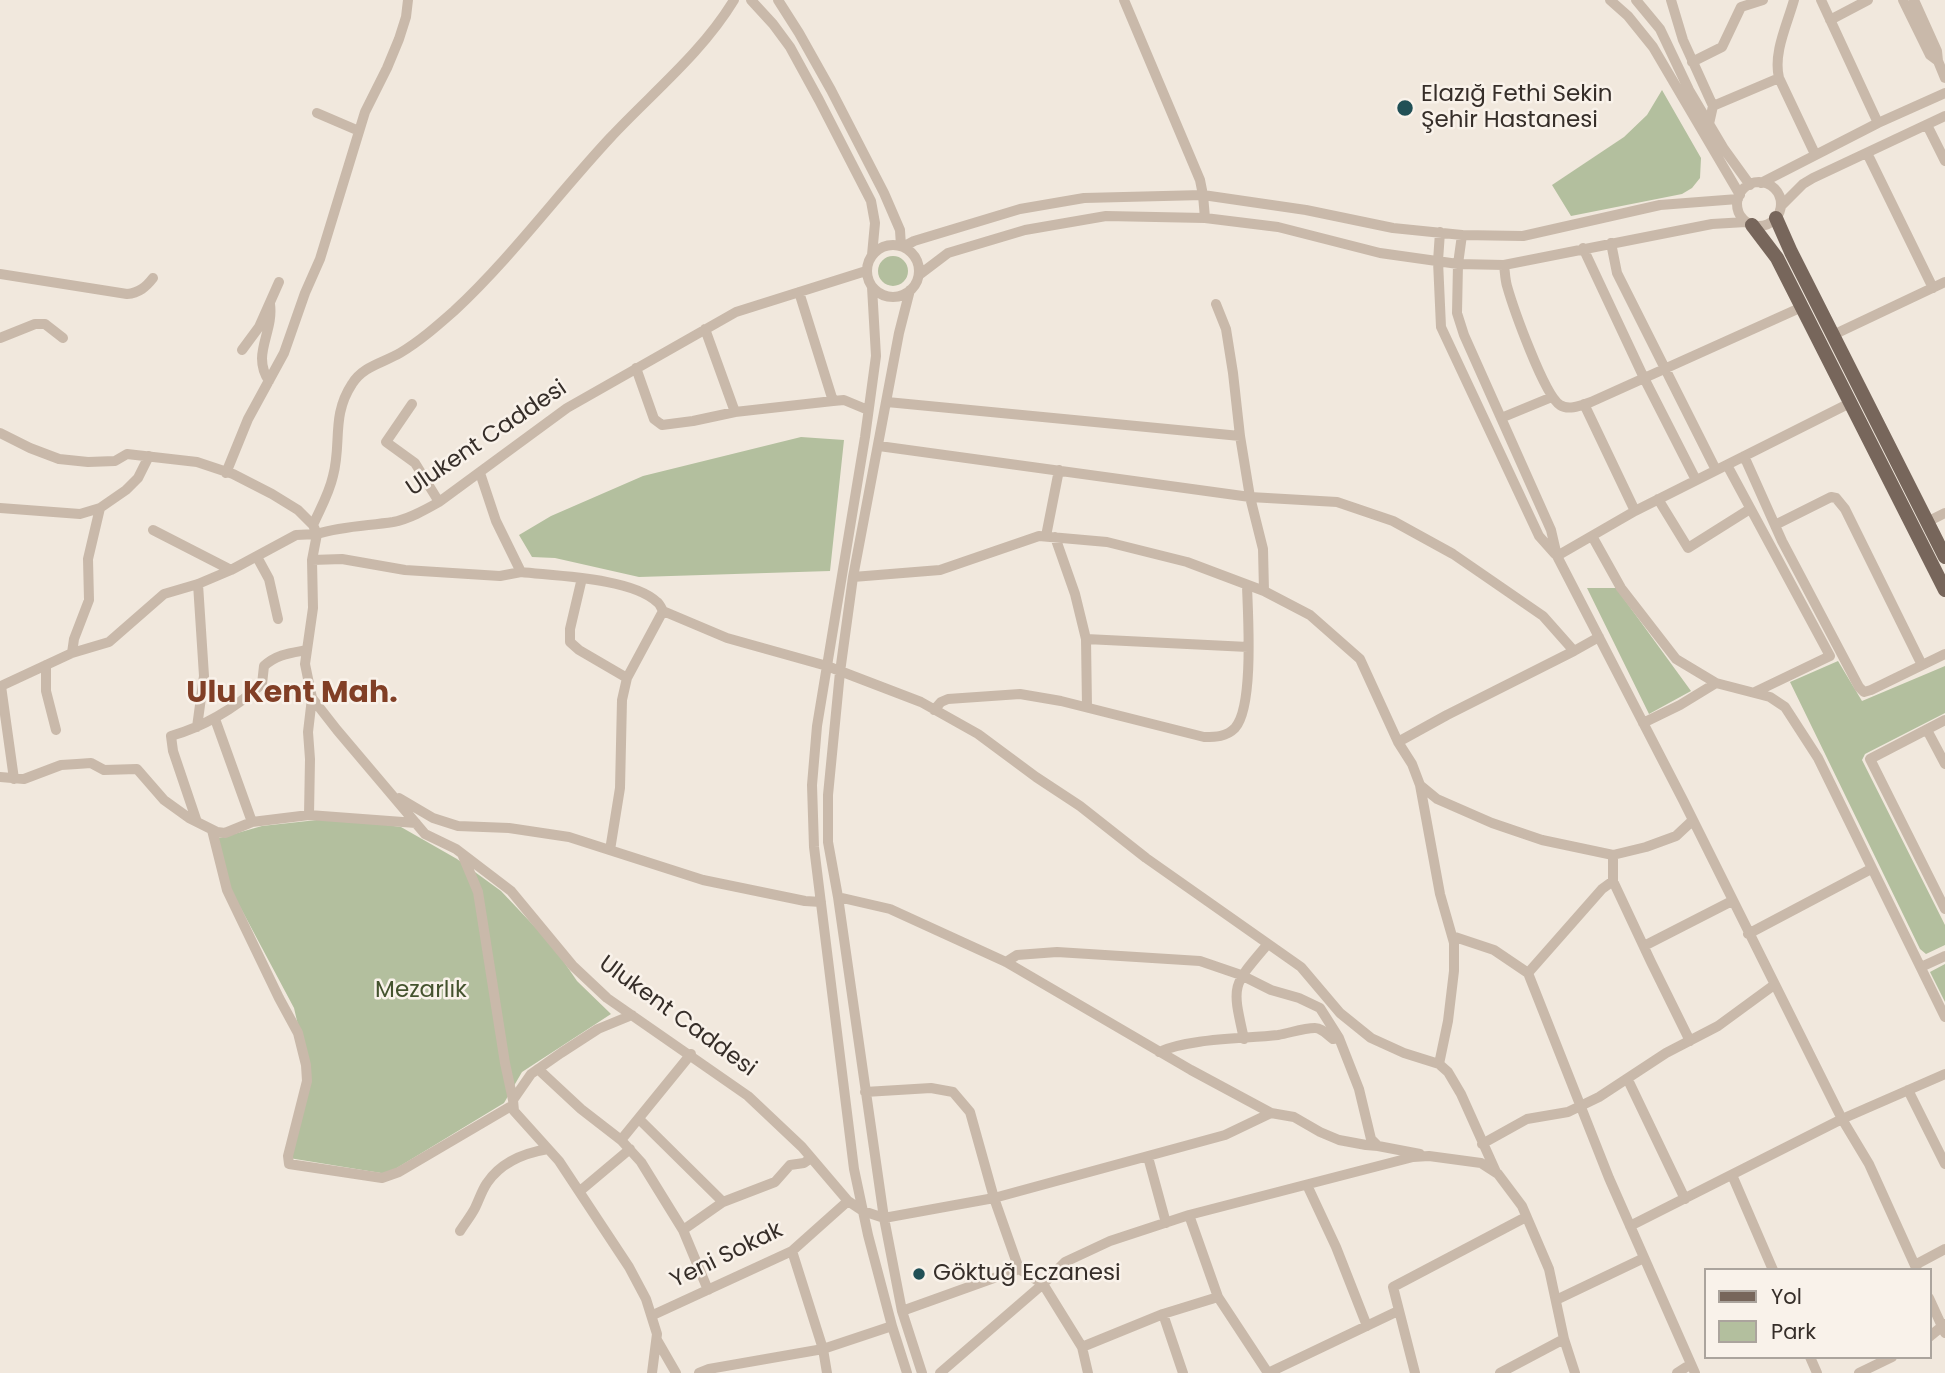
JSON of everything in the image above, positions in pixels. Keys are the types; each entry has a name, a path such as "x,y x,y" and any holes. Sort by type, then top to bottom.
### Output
{"main road":[{"path":"1778,212 1833,335 1945,557"},
{"path":"1749,224 1777,258 1945,590"}],"street":[{"path":"226,473 248,419 284,354 320,259 365,112 399,39 408,0"},
{"path":"315,529 334,475 341,405 353,382 372,365 397,355 419,341 499,266 610,138 688,59 734,0"},
{"path":"751,0 790,47 866,191 874,212 872,255"},
{"path":"778,0 831,90 884,193 900,230 902,246"},
{"path":"1125,0 1194,166 1203,195 1205,218"},
{"path":"1611,0 1653,47 1739,197 1739,212 1749,224"},
{"path":"1636,0 1660,29 1689,90 1724,149 1756,184 1773,188 1777,193 1778,212"},
{"path":"1671,0 1682,40 1713,106 1709,124"},
{"path":"1692,62 1722,47 1742,4 1763,0"},
{"path":"1794,0 1778,55 1779,78 1815,154"},
{"path":"1821,0 1878,123"},
{"path":"1830,20 1868,0"},
{"path":"1903,0 1930,55 1938,61"},
{"path":"1914,0 1937,51 1945,78"},
{"path":"1713,106 1779,78"},
{"path":"902,246 1020,209 1084,198 1203,195 1306,210 1393,228 1523,236 1660,205 1739,197 1756,184 1815,154 1945,93"},
{"path":"317,113 359,131"},
{"path":"919,275 948,253 1025,230 1106,216 1205,218 1278,227 1380,253 1458,264 1504,264 1712,224 1765,225 1803,184 1945,116"},
{"path":"1927,124 1945,161"},
{"path":"1867,153 1933,288"},
{"path":"1440,232 1437,261 1441,327 1539,536 1557,556"},
{"path":"1462,234 1457,313 1464,335 1551,530 1557,556 1842,1119 1869,1164 1916,1267 1945,1250"},
{"path":"1611,243 1616,273 1716,470"},
{"path":"886,245 902,246 916,258 919,275 916,284 903,295 895,297 878,293 868,279 868,262 878,249 886,245"},
{"path":"1583,248 1696,480"},
{"path":"1504,264 1506,283 1525,337 1552,397 1560,406 1569,408 1644,378 1802,307"},
{"name":"Ulukent Caddesi","path":"866,271 736,313 705,329 567,408 439,502 396,521 315,529 312,560 313,608 305,664 312,698 425,834 462,853 511,891 573,966 607,998 748,1096 811,1158 848,1201 863,1211 884,1218"},
{"path":"0,274 127,294 147,287 153,278"},
{"path":"242,351 259,327 279,282"},
{"path":"1833,335 1945,282"},
{"path":"872,287 876,356 817,726 812,785 814,848 854,1169 892,1326 907,1373"},
{"path":"910,290 899,333 880,446 853,577 828,795 828,842 884,1218 902,1311 922,1373"},
{"path":"799,292 833,401"},
{"path":"269,382 262,367 261,356 271,321 270,303"},
{"path":"1216,304 1226,329 1250,497 1263,549 1264,591"},
{"path":"0,338 35,324 45,324 63,338"},
{"path":"705,329 735,412"},
{"path":"636,368 654,419 662,425 735,412 844,400 868,410"},
{"path":"1501,418 1552,397"},
{"path":"887,402 1240,436"},
{"path":"1557,556 1635,511 1850,402"},
{"path":"412,404 386,442 415,463 439,502"},
{"path":"1584,404 1635,511"},
{"path":"0,433 60,459 115,461 127,454 197,462 272,494 298,510 315,529"},
{"path":"880,446 1250,497 1337,502 1393,521 1453,554 1543,616 1574,651"},
{"path":"0,508 80,514 100,508 138,478 149,456"},
{"path":"1744,456 1775,525 1864,692 1945,654"},
{"path":"1727,464 1830,656 1755,692"},
{"path":"1059,470 1050,536 1074,594 1086,639 1087,707"},
{"path":"481,473 496,521 522,572"},
{"path":"1775,525 1831,497 1836,498 1845,509 1922,665"},
{"path":"1658,499 1688,548 1750,509"},
{"path":"72,653 74,639 89,600 88,559 100,508"},
{"path":"1927,522 1945,513"},
{"path":"14,779 1,686 72,653 109,642 164,594 231,570 296,535 315,529"},
{"path":"153,530 231,570"},
{"path":"853,577 940,570 1040,536 1050,536 1107,542 1187,562 1264,591 1310,615 1360,659 1420,785 1440,894 1454,943 1454,971 1448,1021 1439,1064"},
{"path":"1592,536 1621,588 1676,659 1716,683 1770,697 1785,707 1818,758 1945,1017"},
{"path":"257,556 269,579 278,619"},
{"path":"312,560 342,559 405,570 500,576 522,572 600,580 638,591 658,602 663,611 727,638 827,666 921,702 978,734 1080,806 1146,858 1301,967 1340,1013 1371,1038 1439,1064 1448,1072 1461,1094 1496,1172 1522,1206 1549,1269 1564,1339 1575,1373"},
{"path":"582,578 570,629 570,642 627,678"},
{"path":"198,584 204,676 198,727"},
{"path":"934,710 948,699 1020,694 1087,707 1204,737 1227,735 1237,726 1244,710 1248,647 1247,586"},
{"path":"611,850 620,788 622,700 627,678 663,611"},
{"path":"1398,742 1599,637"},
{"path":"1086,639 1248,647"},
{"path":"197,822 173,751 171,736 215,719 262,684 264,666 271,659 307,650"},
{"path":"46,665 46,691 55,730"},
{"path":"1643,723 1716,683"},
{"path":"309,815 308,732 312,698"},
{"path":"215,719 252,822"},
{"path":"1945,720 1871,759 1945,909"},
{"path":"1927,730 1945,764"},
{"path":"0,777 24,779 61,765 91,763 104,770 137,769 164,800 197,822 225,833 252,822 309,815 416,823"},
{"path":"1420,785 1437,799 1492,823 1542,840 1613,855 1676,836 1692,821"},
{"path":"391,794 433,818 457,826 509,828 569,837 702,880 821,902"},
{"path":"212,830 227,890 298,1033 306,1065 307,1081 288,1156 289,1164 382,1178 399,1172 513,1102 531,1074 598,1028 632,1015"},
{"path":"462,853 478,892 514,1111 559,1161 629,1267 646,1298 653,1315 657,1340 652,1373"},
{"path":"1613,855 1613,881 1690,1041"},
{"path":"1748,934 1871,869"},
{"path":"1528,973 1602,889 1613,881"},
{"path":"838,897 890,909 1006,962 1159,1052 1271,1113 1294,1117 1320,1132 1350,1143 1481,1163 1496,1172"},
{"path":"1644,946 1732,901"},
{"path":"1452,936 1494,950 1528,973 1609,1178 1693,1369 1677,1373"},
{"path":"1244,1039 1235,995 1241,975 1267,945"},
{"path":"1006,962 1017,955 1070,953 1200,961 1320,1008 1339,1038 1359,1089 1371,1139 1378,1146"},
{"path":"1921,967 1945,956"},
{"path":"1482,1144 1527,1119 1568,1112 1581,1106 1628,1080 1666,1053 1718,1026 1774,985"},
{"path":"1159,1052 1170,1047 1200,1042 1244,1039 1315,1028 1321,1029 1333,1039 1339,1038"},
{"path":"621,1140 691,1054"},
{"path":"538,1069 581,1109 621,1140 641,1163 683,1230 708,1290"},
{"path":"1630,1226 1842,1119 1945,1074"},
{"path":"1628,1080 1685,1199"},
{"path":"865,1092 931,1088 953,1092 970,1112 994,1198 1019,1269 1043,1284 1082,1348 1088,1373"},
{"path":"1908,1090 1945,1164"},
{"path":"884,1218 994,1198 1148,1157 1225,1135 1271,1113"},
{"path":"639,1119 723,1202"},
{"path":"460,1231 487,1183 500,1169 511,1160 530,1152 548,1149"},
{"path":"580,1191 630,1149"},
{"path":"940,1373 1065,1262 1110,1241 1189,1215 1413,1157 1429,1156"},
{"path":"1148,1157 1166,1223"},
{"path":"683,1230 723,1202 775,1182 790,1165 804,1163 811,1158"},
{"path":"1732,1175 1772,1268"},
{"path":"1307,1185 1336,1247 1367,1326"},
{"name":"Yeni Sokak","path":"653,1315 792,1251 848,1201"},
{"path":"1189,1215 1218,1297 1268,1373 1398,1311"},
{"path":"1415,1373 1393,1287 1527,1217"},
{"path":"792,1251 823,1349 827,1373"},
{"path":"1556,1300 1644,1258"},
{"path":"902,1311 1019,1269"},
{"path":"1082,1348 1163,1314 1218,1297"},
{"path":"1931,1302 1944,1328"},
{"path":"1163,1314 1183,1373"},
{"path":"699,1373 823,1349 892,1326"},
{"path":"1500,1373 1564,1339"},
{"path":"657,1340 676,1373"},
{"path":"1860,1373 1888,1359"}],"green space":[{"path":"1662,90 1701,158 1700,178 1692,188 1682,194 1571,216 1552,185 1624,137 1647,115"},
{"path":"893,256 904,260 908,271 904,282 893,286 882,282 878,271 882,260"},
{"path":"801,437 844,440 830,571 639,577 555,558 532,557 519,535 551,516 643,476"},
{"path":"1587,588 1616,588 1691,691 1649,714"},
{"path":"1838,661 1862,701 1945,666 1945,713 1865,754 1862,760 1945,925 1945,945 1926,954 1920,949 1790,682"},
{"name":"Mezarlık","path":"335,818 401,827 457,859 501,891 553,946 577,981 611,1014 522,1072 504,1103 387,1174 289,1158 311,1081 294,1008 229,886 216,839 262,826"},
{"path":"1945,964 1945,1002 1930,972"}],"place":[{"name":"Elazığ Fethi Sekin Şehir Hastanesi","path":"1405,108"},
{"name":"Göktuğ Eczanesi","path":"919,1274"}],"district":[{"name":"Ulu Kent Mah.","path":"292,694"}]}
